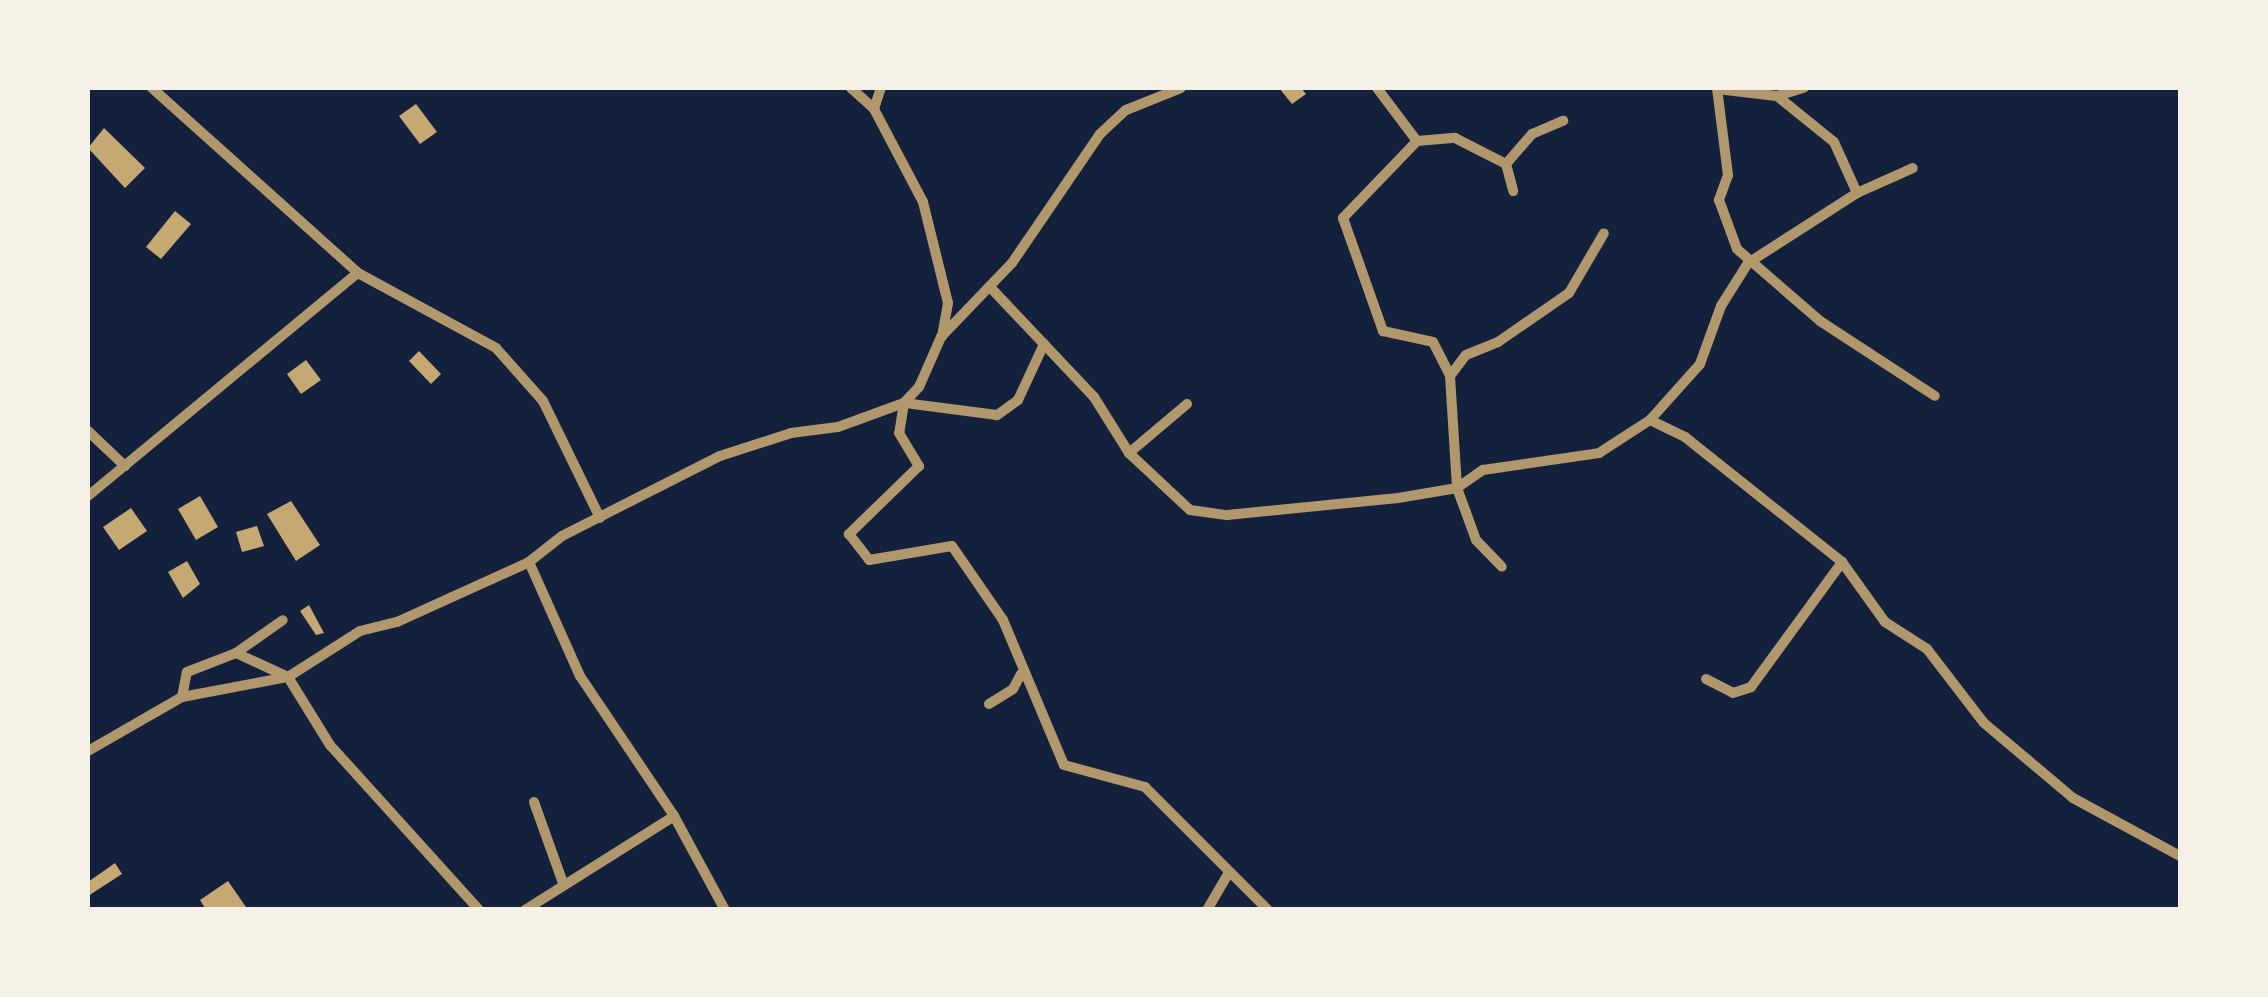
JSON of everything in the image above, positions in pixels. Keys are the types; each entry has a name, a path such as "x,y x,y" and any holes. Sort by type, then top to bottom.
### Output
{"street":[{"path":"152,88 358,272 496,348 532,383 570,446 600,518"},
{"path":"88,751 182,697 288,677 360,631 396,622 529,562 600,518 720,456 792,433 838,427 904,403 920,387 941,337 948,304 922,202 874,108 851,88"},
{"path":"874,108 880,88"},
{"path":"941,337 990,287 1100,134 1126,110 1181,88"},
{"path":"1377,88 1417,141"},
{"path":"1804,88 1776,96 1717,88 1728,175 1719,200 1748,264 1820,320 1936,396"},
{"path":"1776,96 1834,142 1857,193"},
{"path":"1506,164 1532,134 1563,120"},
{"path":"1502,567 1476,540 1457,488 1450,376 1432,342 1383,331 1343,218 1417,141 1455,138 1506,164 1513,192"},
{"path":"990,287 1094,397 1129,454 1190,510 1227,515 1457,488 1483,470 1599,453 1650,420 1700,364 1721,306 1748,264 1857,193 1913,168"},
{"path":"1450,376 1466,355 1498,342 1569,293 1604,233"},
{"path":"88,496 358,272"},
{"path":"904,403 996,415 1018,400 1044,344"},
{"path":"904,403 899,433 919,466 849,534 870,560 952,546 1003,620 1022,674 1064,765 1145,787 1268,910"},
{"path":"1129,454 1186,404"},
{"path":"1650,420 1685,437 1842,562 1885,622 1927,650 1984,723 2073,798 2180,856"},
{"path":"88,431 125,465"},
{"path":"529,562 580,676 674,816 725,910"},
{"path":"1706,679 1733,693 1751,687 1842,562"},
{"path":"182,697 188,672 236,653 282,620"},
{"path":"236,653 288,677 330,745 479,910"},
{"path":"989,704 1013,689 1022,674"},
{"path":"534,802 564,883"},
{"path":"528,909 674,816"},
{"path":"1206,910 1228,874"}],"building":[{"path":"1279,88 1301,88 1306,94 1292,104"},
{"path":"416,104 437,132 420,144 399,116"},
{"path":"104,128 145,168 125,188 88,148"},
{"path":"175,211 191,224 161,259 146,247"},
{"path":"419,351 441,374 431,384 409,361"},
{"path":"306,360 321,380 301,394 287,374"},
{"path":"200,496 218,527 196,540 178,509"},
{"path":"291,501 320,545 296,561 267,514"},
{"path":"131,508 147,531 119,550 103,527"},
{"path":"257,526 264,546 242,552 236,532"},
{"path":"187,561 200,584 183,598 168,572"},
{"path":"309,605 324,633 316,635 300,611"},
{"path":"115,863 122,874 88,896 88,882"},
{"path":"228,881 248,910 206,910 200,900"}]}
